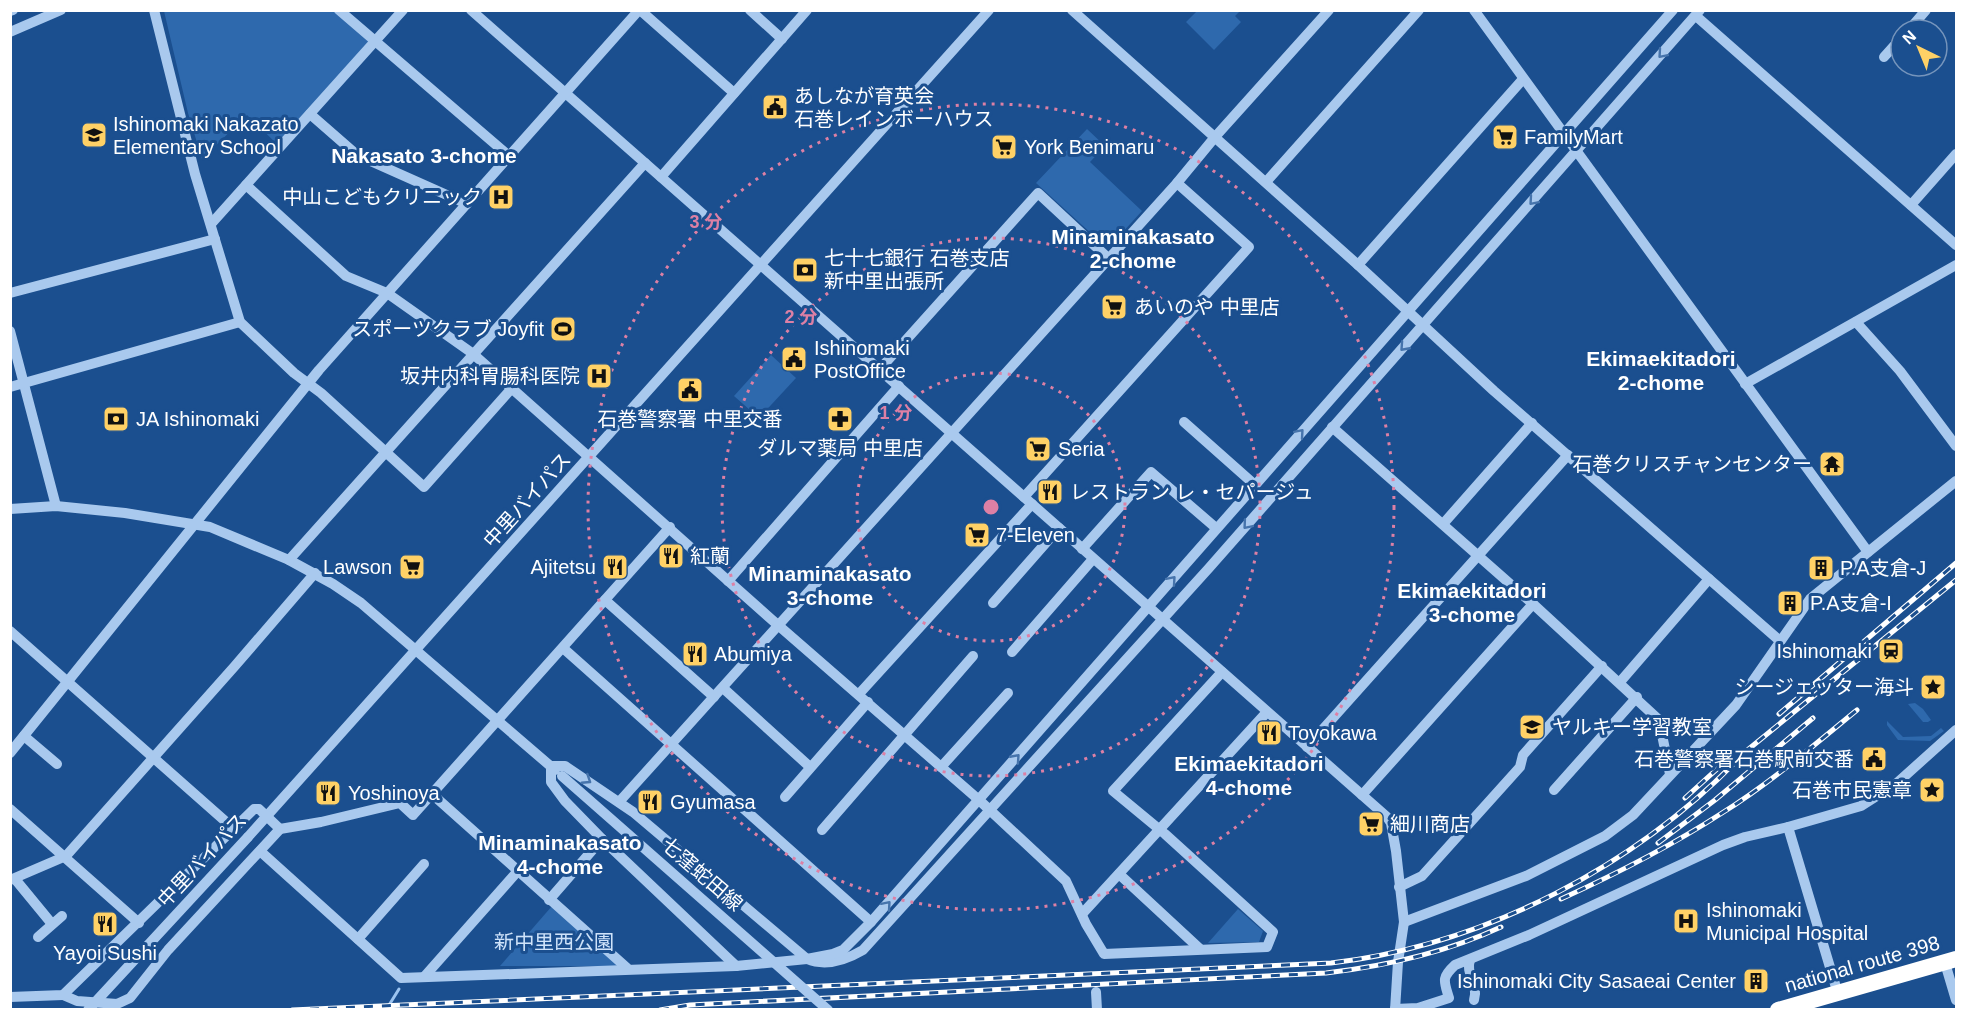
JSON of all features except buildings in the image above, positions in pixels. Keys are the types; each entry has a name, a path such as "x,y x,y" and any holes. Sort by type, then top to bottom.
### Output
{"highway":[{"name":"national route 398","path":"1778,1010 1951,961"}],"street":[{"path":"10,32 61,10"},
{"path":"154,10 195,174 240,322 294,373 321,393 424,487 512,388"},
{"path":"339,10 509,156"},
{"path":"211,224 403,10"},
{"path":"471,10 1387,817 1391,823 1396,851 1404,922 1395,1009 1418,1008 1449,998 1444,982 1446,974 1455,965 1529,936 1723,845 1861,806 1897,783 1956,730"},
{"path":"10,753 308,384 639,10 734,93"},
{"path":"750,10 782,39"},
{"path":"661,177 807,10"},
{"name":"中里バイパス","path":"88,1010 417,650 989,10"},
{"path":"1072,10 1358,265 1422,326 1780,641"},
{"path":"620,802 1178,183 1215,137 1329,10"},
{"path":"1266,182 1419,10"},
{"path":"1474,10 1868,552"},
{"path":"260,851 401,978 627,968 736,966 807,959 843,950 871,922 1149,608 1216,528 1673,10"},
{"path":"736,966 564,801 551,782 551,766 565,766 620,802 807,959 817,964 831,962 842,960 863,950 1162,620 1698,13 1956,245"},
{"path":"1884,57 1889,52"},
{"path":"1358,265 1523,79"},
{"path":"310,114 357,155 467,204"},
{"path":"1911,205 1956,154"},
{"path":"289,560 472,353 645,163"},
{"path":"859,694 1249,247 1178,183"},
{"path":"246,185 346,276 387,293 472,353 979,800 1066,881 1104,954 1267,947 1273,932 1113,792 1222,672"},
{"path":"880,369 1038,193 1108,258"},
{"path":"10,293 215,239"},
{"path":"1745,384 1956,265"},
{"path":"10,387 240,322"},
{"path":"1856,322 1900,371 1956,446"},
{"path":"10,331 56,506"},
{"path":"728,581 899,386"},
{"path":"1184,422 1255,485"},
{"path":"1443,524 1532,423"},
{"path":"1332,427 1637,697 1661,724 1670,774"},
{"path":"1307,747 1568,455"},
{"path":"1082,549 1151,472 1216,528"},
{"path":"1404,922 1526,876 1605,836 1633,815 1736,705 1810,599 1956,481"},
{"name":"七窪蛇田線","path":"10,509 56,506 125,513 210,527 315,573 361,603 417,650 828,1010"},
{"path":"10,997 63,995 77,1001 117,1004 130,998 168,950 280,828 321,822 400,803 413,815 670,527"},
{"path":"993,603 1059,528"},
{"path":"1012,652 1094,559"},
{"path":"52,924 13,880 66,856 315,573"},
{"path":"1620,682 1708,579"},
{"path":"605,600 714,697"},
{"path":"1362,795 1533,604"},
{"path":"10,631 233,828"},
{"path":"563,648 871,922"},
{"path":"822,830 973,656"},
{"path":"1399,887 1422,876 1520,767 1523,755 1602,666"},
{"path":"723,687 810,768"},
{"path":"941,766 1008,693"},
{"path":"1554,790 1637,697"},
{"path":"785,797 868,702"},
{"path":"1082,914 1267,712"},
{"path":"24,736 57,764"},
{"path":"432,794 627,968"},
{"path":"10,808 139,923"},
{"path":"63,995 254,809 259,809 280,828"},
{"path":"1788,827 1838,994"},
{"path":"549,900 602,839"},
{"path":"358,939 424,864"},
{"path":"424,977 517,872"},
{"path":"1119,874 1200,949"},
{"path":"38,938 62,916"},
{"path":"1470,960 1469,971 1476,987 1474,1000"},
{"path":"1951,961 1956,1000"},
{"path":"1096,992 1097,1010"}],"green space":[{"path":"164,11 334,11 369,41 278,145 247,115 202,159 188,113"},
{"path":"1197,11 1240,11 1235,16 1241,22 1214,50 1186,22"},
{"path":"1087,129 1105,146 1090,162 1142,211 1110,246 1105,246 1036,183"},
{"path":"771,355 796,378 759,418 734,396"},
{"path":"1915,703 1931,720 1923,722 1908,704"},
{"path":"1887,721 1903,737 1931,736 1941,728 1944,731 1930,741 1898,740 1887,725"},
{"name":"新中里西公園","path":"552,906 620,966 500,966"},
{"path":"1238,909 1263,931 1259,942 1208,943"}],"waterway":[{"path":"386,1010 399,989"}],"railway":[{"path":"1779,714 1956,563"},
{"path":"292,1010 1331,963 1389,953 1446,938 1502,918 1556,893 1608,864 1657,830 1703,793 1745,752 1956,580"},
{"path":"1561,899 1643,859 1722,813 1774,777 1857,710"},
{"path":"1658,843 1715,800 1813,718"},
{"path":"1685,798 1727,760"},
{"path":"660,1010 690,1005 1326,973 1371,967 1415,957 1458,944 1501,927"}],"place":[{"name":"あしなが育英会 石巻レインボーハウス","path":"775,107"},
{"name":"Ishinomaki Nakazato Elementary School","path":"94,135"},
{"name":"FamilyMart","path":"1505,137"},
{"name":"York Benimaru","path":"1004,147"},
{"name":"中山こどもクリニック","path":"501,197"},
{"name":"七十七銀行 石巻支店 新中里出張所","path":"805,270"},
{"name":"あいのや 中里店","path":"1114,307"},
{"name":"スポーツクラブ Joyfit","path":"563,329"},
{"name":"Ishinomaki PostOffice","path":"794,359"},
{"name":"坂井内科胃腸科医院","path":"599,376"},
{"name":"石巻警察署 中里交番","path":"690,390"},
{"name":"JA Ishinomaki","path":"116,419"},
{"name":"ダルマ薬局 中里店","path":"840,419"},
{"name":"Seria","path":"1038,449"},
{"name":"石巻クリスチャンセンター","path":"1832,464"},
{"name":"レストラン レ・セパージュ","path":"1050,492"},
{"name":"7-Eleven","path":"977,535"},
{"name":"紅蘭","path":"671,556"},
{"name":"Lawson","path":"412,567"},
{"name":"Ajitetsu","path":"615,567"},
{"name":"P.A支倉-J","path":"1821,568"},
{"name":"P.A支倉-I","path":"1790,603"},
{"name":"Ishinomaki","path":"1891,651"},
{"name":"Abumiya","path":"695,654"},
{"name":"シージェッター海斗","path":"1933,687"},
{"name":"ヤルキー学習教室","path":"1532,727"},
{"name":"Toyokawa","path":"1269,733"},
{"name":"石巻警察署石巻駅前交番","path":"1874,759"},
{"name":"石巻市民憲章","path":"1932,790"},
{"name":"Yoshinoya","path":"328,793"},
{"name":"Gyumasa","path":"650,802"},
{"name":"細川商店","path":"1371,824"},
{"name":"Ishinomaki Municipal Hospital","path":"1686,921"},
{"name":"Yayoi Sushi","path":"105,924"},
{"name":"Ishinomaki City Sasaeai Center","path":"1756,981"}],"district":[{"name":"Nakasato 3-chome","path":"424,156"},
{"name":"Minaminakasato 2-chome","path":"1133,249"},
{"name":"Ekimaekitadori 2-chome","path":"1661,371"},
{"name":"Minaminakasato 3-chome","path":"830,586"},
{"name":"Ekimaekitadori 3-chome","path":"1472,603"},
{"name":"Ekimaekitadori 4-chome","path":"1249,776"},
{"name":"Minaminakasato 4-chome","path":"560,855"}]}
